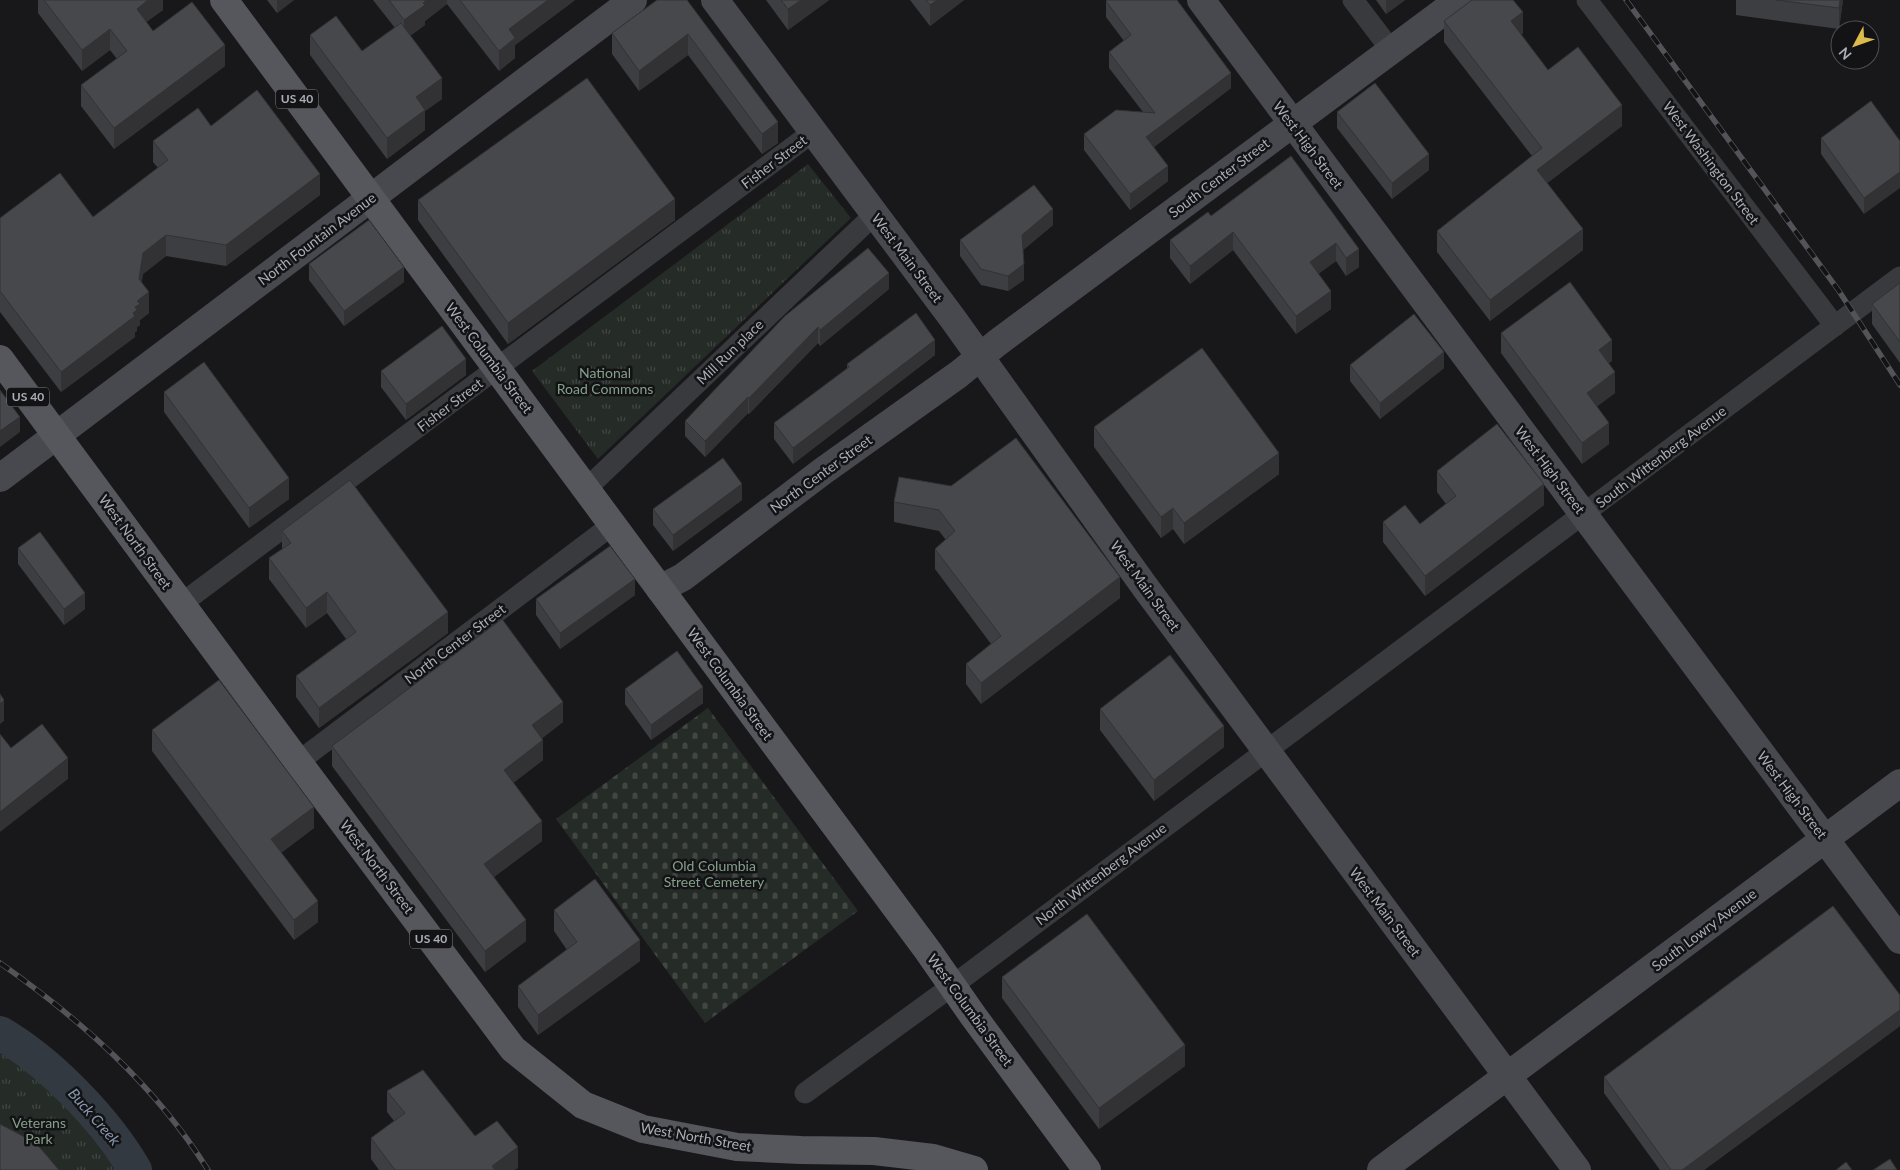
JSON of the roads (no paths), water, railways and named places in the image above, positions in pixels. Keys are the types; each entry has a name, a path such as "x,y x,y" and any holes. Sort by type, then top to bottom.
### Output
{"main road":[{"name":"US 40","path":"224,0 371,198"},
{"name":"West Columbia Street","path":"371,198 1087,1170"},
{"name":"US 40","path":"0,358 57,436"},
{"name":"West North Street","path":"57,436 513,1049 583,1105 642,1129 736,1147 874,1151 932,1158 974,1170"}],"street":[{"name":"North Fountain Avenue","path":"0,478 633,0"},
{"name":"West Main Street","path":"714,0 875,214 1150,594 1577,1170"},
{"name":"West High Street","path":"1201,0 1900,940"},
{"path":"1353,0 1391,50"},
{"name":"South Center Street","path":"980,357 1459,0"},
{"name":"West Washington Street","path":"1587,0 1835,326"},
{"name":"Fisher Street","path":"181,604 813,132"},
{"name":"Mill Run place","path":"586,489 875,214"},
{"name":"South Wittenberg Avenue","path":"1397,653 1900,277"},
{"name":"North Center Street","path":"660,589 683,577 980,357"},
{"name":"North Center Street","path":"298,762 612,525"},
{"name":"North Wittenberg Avenue","path":"805,1094 1397,653"},
{"name":"South Lowry Avenue","path":"1382,1170 1900,783"}],"waterway":[{"name":"Buck Creek","path":"0,1033 19,1045 57,1076 93,1112 135,1170"}],"railway":[{"path":"1626,0 1839,291 1900,385"},
{"path":"0,963 59,1007 114,1056 165,1110 208,1170"}],"park label":[{"name":"National Road Commons","path":"605,382"},
{"name":"Old Columbia Street Cemetery","path":"714,874"},
{"name":"Veterans Park","path":"39,1132"}]}
